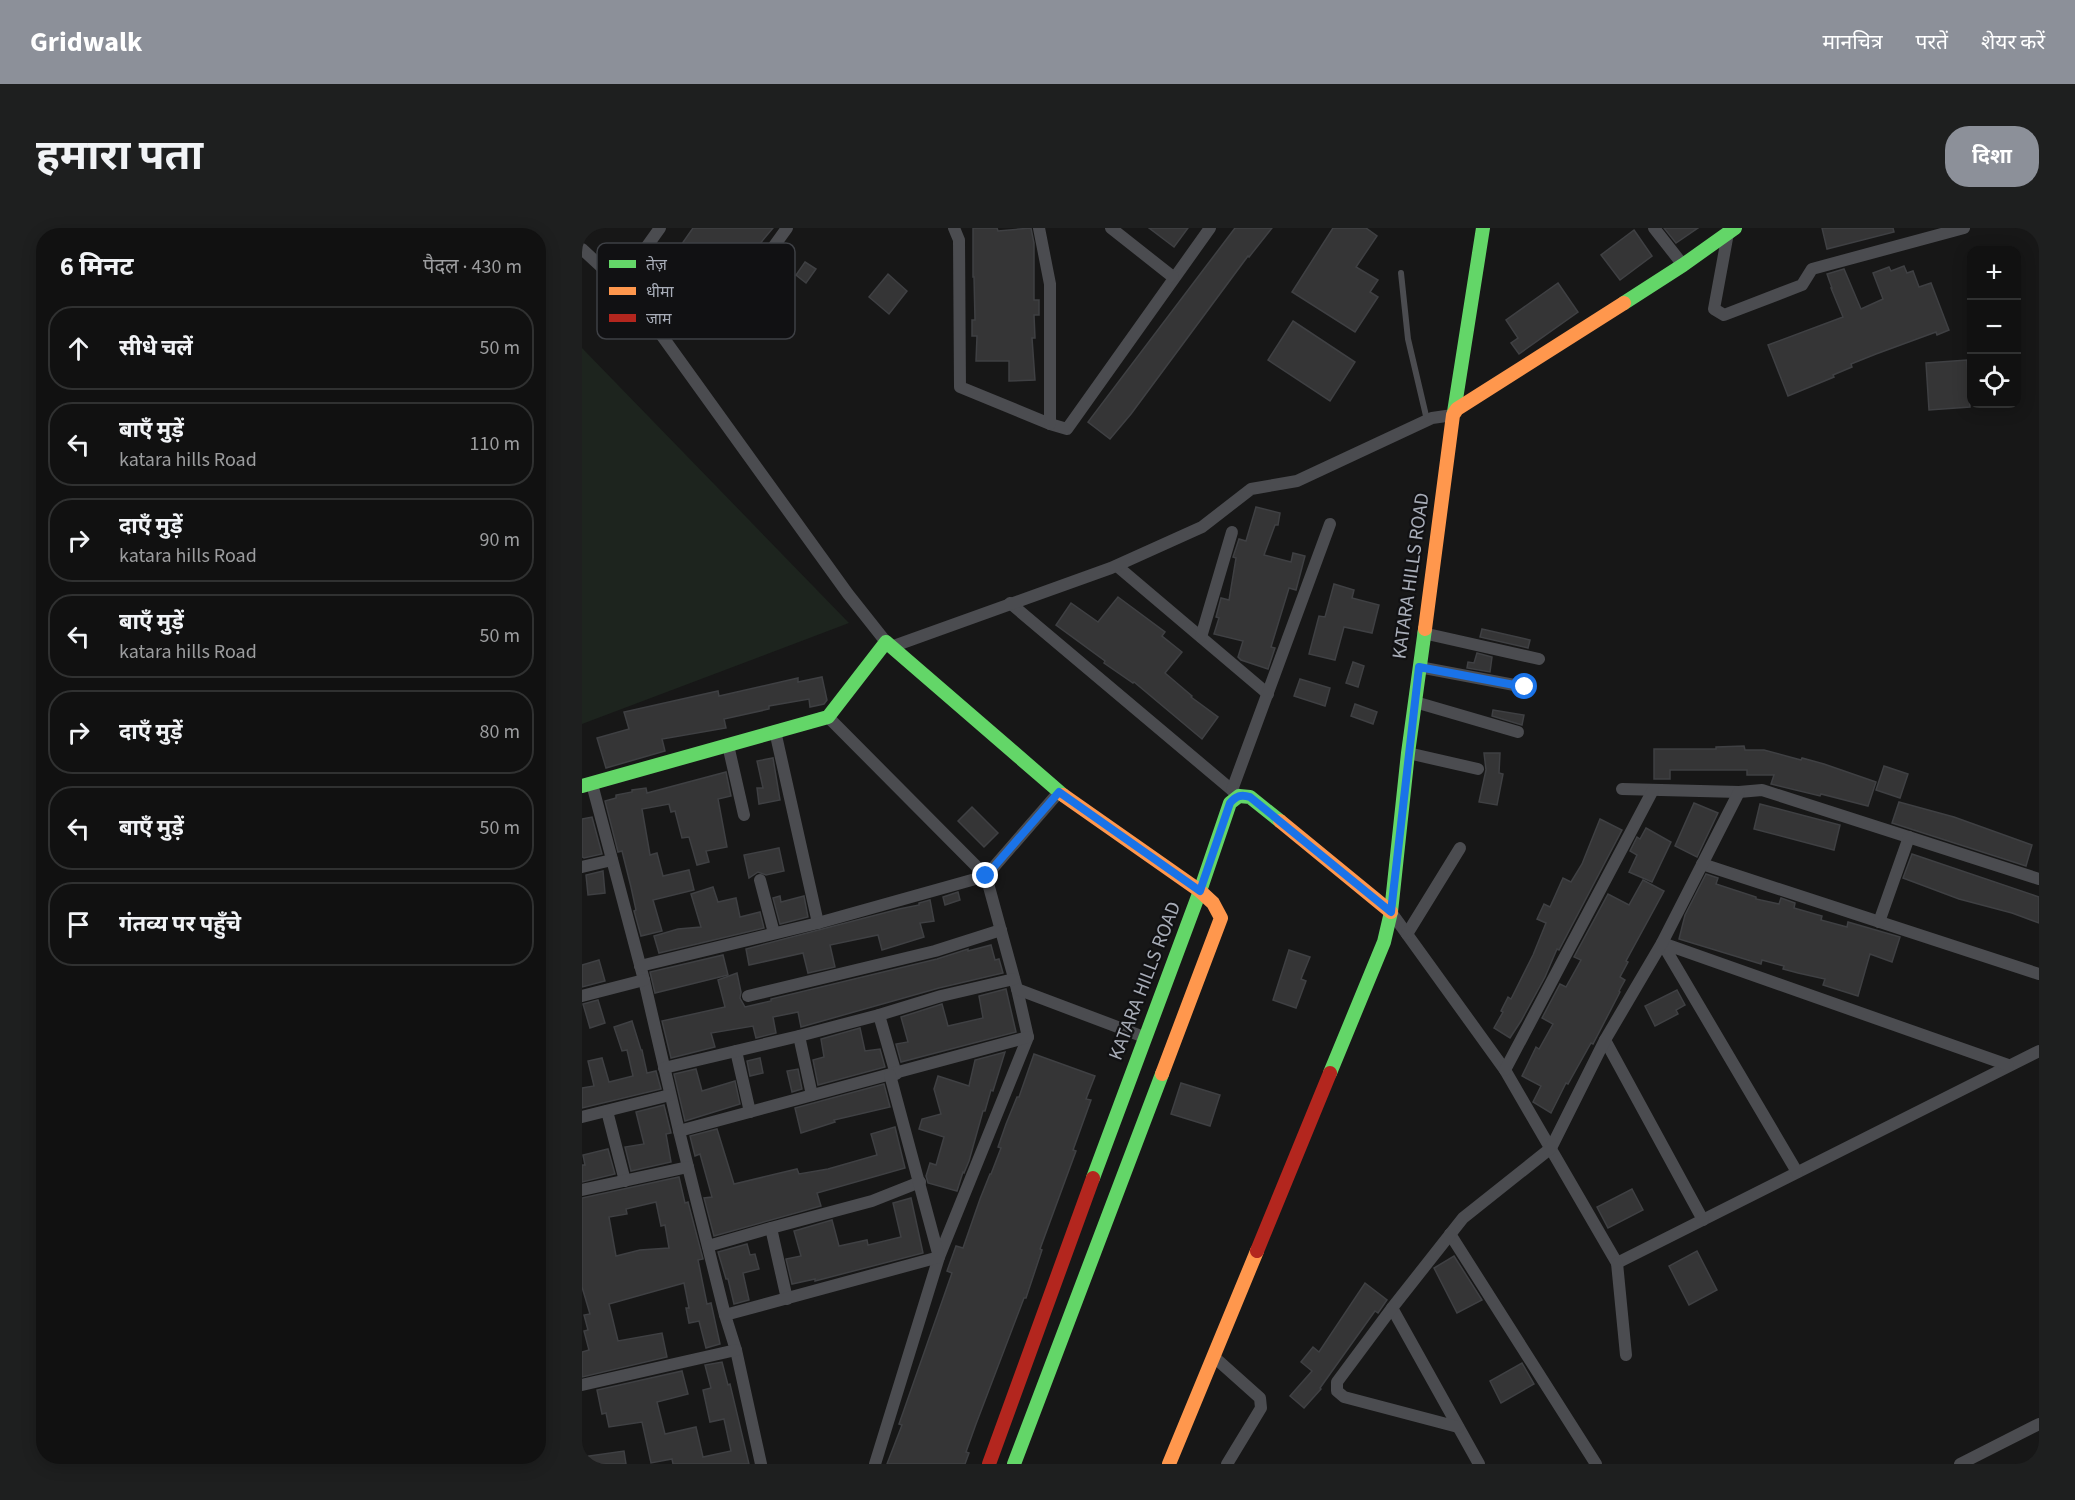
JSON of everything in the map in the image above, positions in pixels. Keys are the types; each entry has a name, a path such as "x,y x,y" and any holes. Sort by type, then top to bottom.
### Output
{"street":[{"path":"649,243 660,228"},
{"path":"776,243 787,228"},
{"path":"954,228 959,240 960,387 1067,429 1210,228"},
{"path":"1040,228 1050,284 1050,424"},
{"path":"1111,228 1173,277"},
{"name":"KATARA HILLS ROAD","path":"1169,1464 1376,964 1391,912 1423,633 1442,416 1483,228"},
{"path":"1654,228 1683,265"},
{"path":"1731,230 1714,309 1724,315 1802,285 1812,269 1964,228"},
{"path":"761,1464 736,1350 725,1315 670,1095 644,980 612,860 587,785 775,730 828,717 889,644 1117,566 1202,527 1251,489 1297,481 1442,416 1683,265 1731,230"},
{"path":"582,249 597,263"},
{"path":"664,339 848,594 889,644 1059,792 1200,891 1213,903 1221,918 1014,1464"},
{"path":"1236,793 1268,694 1330,524"},
{"path":"1201,637 1232,532"},
{"path":"1117,566 1268,694"},
{"path":"1010,603 1236,793 1250,797 1391,912 1505,1070 1617,1263 1626,1355"},
{"path":"1423,633 1539,659"},
{"path":"1419,667 1525,687"},
{"path":"1415,702 1518,732"},
{"path":"828,717 986,876 1028,1037 939,1257 875,1464"},
{"path":"775,730 818,922"},
{"path":"728,745 744,815"},
{"path":"1408,753 1478,769"},
{"path":"1622,789 1739,792 1762,790 2039,879"},
{"path":"1505,1070 1653,790"},
{"path":"640,966 818,922 986,876 1059,792"},
{"path":"1458,1427 1344,1397 1337,1391 1337,1382 1463,1218 1551,1148 1605,1040 1662,943 1739,792"},
{"name":"KATARA HILLS ROAD","path":"989,1464 1144,1037 1200,891 1230,803 1236,793"},
{"path":"1879,922 1909,837"},
{"path":"1407,934 1460,848"},
{"path":"582,867 612,860"},
{"path":"1702,864 2039,974"},
{"path":"760,880 774,933"},
{"path":"748,996 935,951 1001,930"},
{"path":"1662,943 2008,1065"},
{"path":"1662,943 1797,1172"},
{"path":"582,996 644,980"},
{"path":"664,1068 799,1036 941,996 1015,984 1144,1037"},
{"path":"879,1015 939,1257"},
{"path":"799,1036 812,1095"},
{"path":"679,1131 1028,1037"},
{"path":"1605,1040 1703,1220"},
{"path":"736,1051 750,1112"},
{"path":"1617,1263 2039,1051"},
{"path":"582,1117 670,1095"},
{"path":"607,1111 625,1181"},
{"path":"582,1190 688,1167"},
{"path":"708,1246 872,1201 920,1182"},
{"path":"771,1227 787,1299"},
{"path":"1450,1234 1596,1464"},
{"path":"725,1315 939,1257"},
{"path":"1392,1308 1479,1464"},
{"path":"582,1385 736,1350"},
{"path":"1213,1356 1261,1401 1260,1408 1227,1464"},
{"path":"1960,1464 2039,1424"}],"lane":[{"path":"1401,273 1408,339 1442,416"}],"shaded area":[{"path":"582,348 849,623 582,724"}],"building":[{"path":"693,228 773,228 760,243 682,243"},
{"path":"973,228 997,228 998,231 1031,228 1034,243 1034,300 1039,300 1039,315 1034,315 1035,338 1032,338 1035,380 1009,381 1009,361 976,361 977,336 972,336 972,320 975,320"},
{"path":"1149,228 1188,228 1174,247"},
{"path":"1235,228 1272,228 1248,256 1110,439 1088,422"},
{"path":"1333,228 1366,228 1377,236 1356,267 1378,280 1370,292 1378,297 1355,332 1292,292"},
{"path":"1664,228 1698,228 1676,243"},
{"path":"1822,228 1893,228 1894,232 1827,249"},
{"path":"1634,230 1652,256 1620,280 1601,255"},
{"path":"805,262 816,269 806,283 796,275"},
{"path":"1904,266 1907,273 1913,271 1919,287 1931,283 1949,330 1937,335 1936,332 1851,364 1852,367 1833,375 1834,377 1788,396 1768,345 1843,317 1827,274 1844,269 1861,309 1883,299 1873,273 1889,267 1891,271"},
{"path":"888,274 907,291 889,314 869,297"},
{"path":"1558,283 1578,312 1519,354 1511,343 1518,338 1506,320"},
{"path":"1293,321 1355,362 1330,401 1268,360"},
{"path":"1967,360 1967,407 1929,410 1926,363"},
{"path":"1256,507 1280,513 1278,525 1275,525 1264,555 1291,562 1293,553 1305,556 1296,590 1289,588 1271,647 1275,648 1268,669 1238,657 1243,641 1214,634 1219,618 1216,617 1221,598 1229,600 1236,558 1233,557 1239,539 1246,541"},
{"path":"1334,584 1354,590 1352,598 1379,605 1372,633 1344,627 1335,660 1309,654 1319,616 1325,617"},
{"path":"1118,597 1165,632 1162,636 1182,652 1165,673 1191,697 1218,717 1202,739 1134,682 1104,663 1105,661 1056,625 1071,603 1098,622"},
{"path":"1482,629 1530,640 1528,648 1480,637"},
{"path":"1477,653 1492,657 1490,672 1467,668 1468,662 1474,663"},
{"path":"1353,662 1364,666 1358,687 1346,683"},
{"path":"822,677 827,700 824,704 810,707 809,699 769,706 769,709 724,719 726,728 662,739 665,751 606,768 597,738 629,729 624,712 718,691 719,696 798,678 798,682"},
{"path":"1300,679 1330,688 1325,706 1294,696"},
{"path":"1355,704 1377,712 1373,724 1351,716"},
{"path":"1493,710 1524,715 1522,725 1492,716"},
{"path":"1744,746 1745,750 1764,750 1824,764 1876,782 1868,806 1771,784 1774,775 1747,775 1747,770 1670,770 1670,779 1654,779 1654,749 1716,749 1716,747"},
{"path":"1484,753 1500,753 1499,773 1503,774 1497,805 1479,802 1486,770"},
{"path":"773,758 780,800 759,804 757,788 763,788 757,761"},
{"path":"1884,766 1908,774 1900,798 1876,790"},
{"path":"726,772 731,796 718,799 727,847 706,851 709,862 697,865 689,837 682,838 675,811 671,812 669,804 642,809 650,855 657,853 663,876 689,870 694,890 653,900 662,931 641,936 622,851 618,852 605,801 616,798 616,795 632,792 632,790 646,788 647,793"},
{"path":"1899,802 1954,817 2032,845 2026,866 1892,823"},
{"path":"1694,803 1718,813 1697,857 1675,846"},
{"path":"1760,804 1840,825 1834,850 1754,829"},
{"path":"972,807 998,833 984,847 958,821"},
{"path":"592,817 602,854 584,858 582,857 582,819"},
{"path":"1600,819 1622,830 1559,950 1557,949 1545,977 1510,1038 1494,1028 1508,997 1511,999 1533,955 1546,923 1537,919 1544,904 1550,907 1563,878 1571,882 1582,864"},
{"path":"1646,828 1671,842 1652,882 1629,872 1637,855 1630,851 1637,837 1640,839"},
{"path":"779,848 784,871 766,875 758,872 749,878 744,855"},
{"path":"1912,854 2039,897 2039,923 2012,913 1959,899 1903,878"},
{"path":"603,871 605,893 588,895 586,875"},
{"path":"1706,874 1718,878 1716,884 1756,897 1756,899 1779,904 1781,898 1795,903 1794,908 1822,916 1821,920 1847,927 1848,922 1900,937 1892,962 1870,954 1858,996 1823,985 1825,979 1783,969 1784,966 1762,960 1761,964 1679,939 1685,915"},
{"path":"1643,880 1664,891 1626,961 1628,962 1620,977 1625,980 1620,992 1593,1044 1591,1043 1568,1084 1566,1083 1551,1113 1533,1102 1541,1086 1522,1076 1536,1047 1539,1049 1553,1024 1542,1018 1560,984 1566,987 1581,960 1574,957 1608,894 1629,905"},
{"path":"713,887 718,902 736,898 740,917 760,912 764,928 659,953 654,936 678,929 701,927 691,894"},
{"path":"958,892 960,900 945,905 943,897"},
{"path":"780,896 781,902 804,896 808,917 780,924 773,898"},
{"path":"930,900 934,921 920,923 924,937 882,950 878,935 830,945 835,967 808,973 803,953 749,965 746,949 919,905 919,903"},
{"path":"991,945 995,960 999,959 1003,973 939,988 801,1027 798,1012 773,1017 776,1033 756,1038 753,1026 711,1033 715,1047 671,1058 662,1021 725,1007 718,980 737,973 740,998 745,1007"},
{"path":"1289,950 1310,957 1301,979 1306,981 1296,1008 1273,1000"},
{"path":"723,955 728,975 655,993 650,972"},
{"path":"599,960 605,981 582,987 582,965"},
{"path":"1006,989 1016,1032 901,1062 896,1044 908,1042 901,1017 942,1004 948,1026 983,1018 979,996"},
{"path":"1677,990 1685,1005 1676,1010 1678,1014 1655,1026 1645,1006"},
{"path":"598,1000 605,1023 590,1028 583,1004"},
{"path":"632,1021 647,1073 656,1071 661,1089 582,1108 582,1088 594,1086 588,1061 602,1058 609,1082 633,1076 627,1050 622,1051 614,1027"},
{"path":"860,1028 865,1051 880,1049 885,1067 818,1085 813,1060 824,1057 821,1039"},
{"path":"1005,1052 957,1191 928,1183 926,1176 930,1163 936,1165 944,1137 919,1129 922,1119 941,1114 934,1089 938,1076 969,1086 975,1060"},
{"path":"1034,1054 1095,1076 1086,1099 1091,1100 1073,1150 1076,1151 1040,1249 1042,1250 1026,1298 1024,1298 976,1424 966,1452 969,1453 965,1464 887,1464 952,1273 947,1271 956,1246 963,1248 1001,1148 998,1147 1006,1124 1017,1097 1019,1097"},
{"path":"760,1058 763,1073 750,1076 747,1061"},
{"path":"696,1069 702,1091 735,1081 740,1104 685,1121 674,1074"},
{"path":"798,1069 802,1089 792,1092 787,1071"},
{"path":"1181,1083 1220,1095 1210,1126 1171,1114"},
{"path":"884,1084 890,1107 834,1120 835,1122 801,1133 795,1108"},
{"path":"664,1105 671,1133 666,1134 671,1162 631,1171 625,1147 644,1144 636,1112"},
{"path":"895,1127 905,1168 817,1193 821,1206 714,1236 704,1198 712,1197 700,1154 695,1156 690,1136 717,1129 734,1184 797,1169 799,1174 828,1169 877,1155 871,1134"},
{"path":"608,1149 615,1174 582,1182 582,1165 585,1165 583,1155"},
{"path":"679,1177 703,1259 698,1260 707,1304 711,1303 720,1344 706,1348 699,1321 689,1323 686,1308 689,1308 684,1283 609,1304 618,1341 662,1333 667,1357 582,1377 582,1352 589,1350 584,1331 588,1330 584,1315 590,1314 582,1287 582,1198","holes":["656,1202 661,1226 665,1225 669,1248 640,1250 616,1256 609,1217 627,1214 626,1209"]},
{"path":"1632,1189 1643,1210 1608,1228 1597,1207"},
{"path":"911,1198 923,1253 815,1281 815,1279 792,1284 786,1259 801,1256 794,1231 832,1220 839,1246 867,1240 868,1245 901,1237 893,1203"},
{"path":"747,1244 750,1255 755,1254 759,1269 743,1273 749,1300 734,1304 718,1252"},
{"path":"1697,1251 1717,1290 1689,1305 1669,1266"},
{"path":"1454,1256 1482,1300 1457,1313 1434,1268"},
{"path":"1365,1283 1387,1300 1378,1313 1375,1311 1321,1389 1304,1408 1290,1396 1312,1371 1301,1362 1313,1347 1319,1352"},
{"path":"722,1362 728,1385 730,1384 749,1464 673,1464 672,1459 651,1463 642,1422 609,1427 606,1413 602,1414 597,1390 682,1371 688,1394 657,1402 665,1434 696,1427 703,1457 731,1451 724,1419 710,1422 703,1390 711,1388 705,1365"},
{"path":"1522,1363 1534,1384 1501,1403 1490,1381"},
{"path":"624,1451 626,1464 582,1464 582,1457"}],"traffic: fast":[{"path":"1454,412 1483,228"},
{"path":"1624,303 1735,228"},
{"path":"1330,1073 1384,942 1391,912 1408,753 1425,629"},
{"path":"582,786 828,717 886,642 1063,795"},
{"path":"1093,1178 1200,891 1230,803 1239,796 1250,797 1280,821"},
{"path":"1014,1464 1162,1074"}],"traffic: slow":[{"path":"1425,629 1453,415 1457,409 1624,303"},
{"path":"1063,795 1200,891 1213,903 1221,918 1162,1074"},
{"path":"1280,821 1391,912"},
{"path":"1169,1464 1257,1251"}],"traffic: jam":[{"path":"1257,1251 1330,1073"},
{"path":"989,1464 1093,1178"}],"route":[{"path":"986,876 1059,792 1200,891 1230,803 1234,798 1243,795 1250,797 1391,912 1419,667 1525,687"}]}
